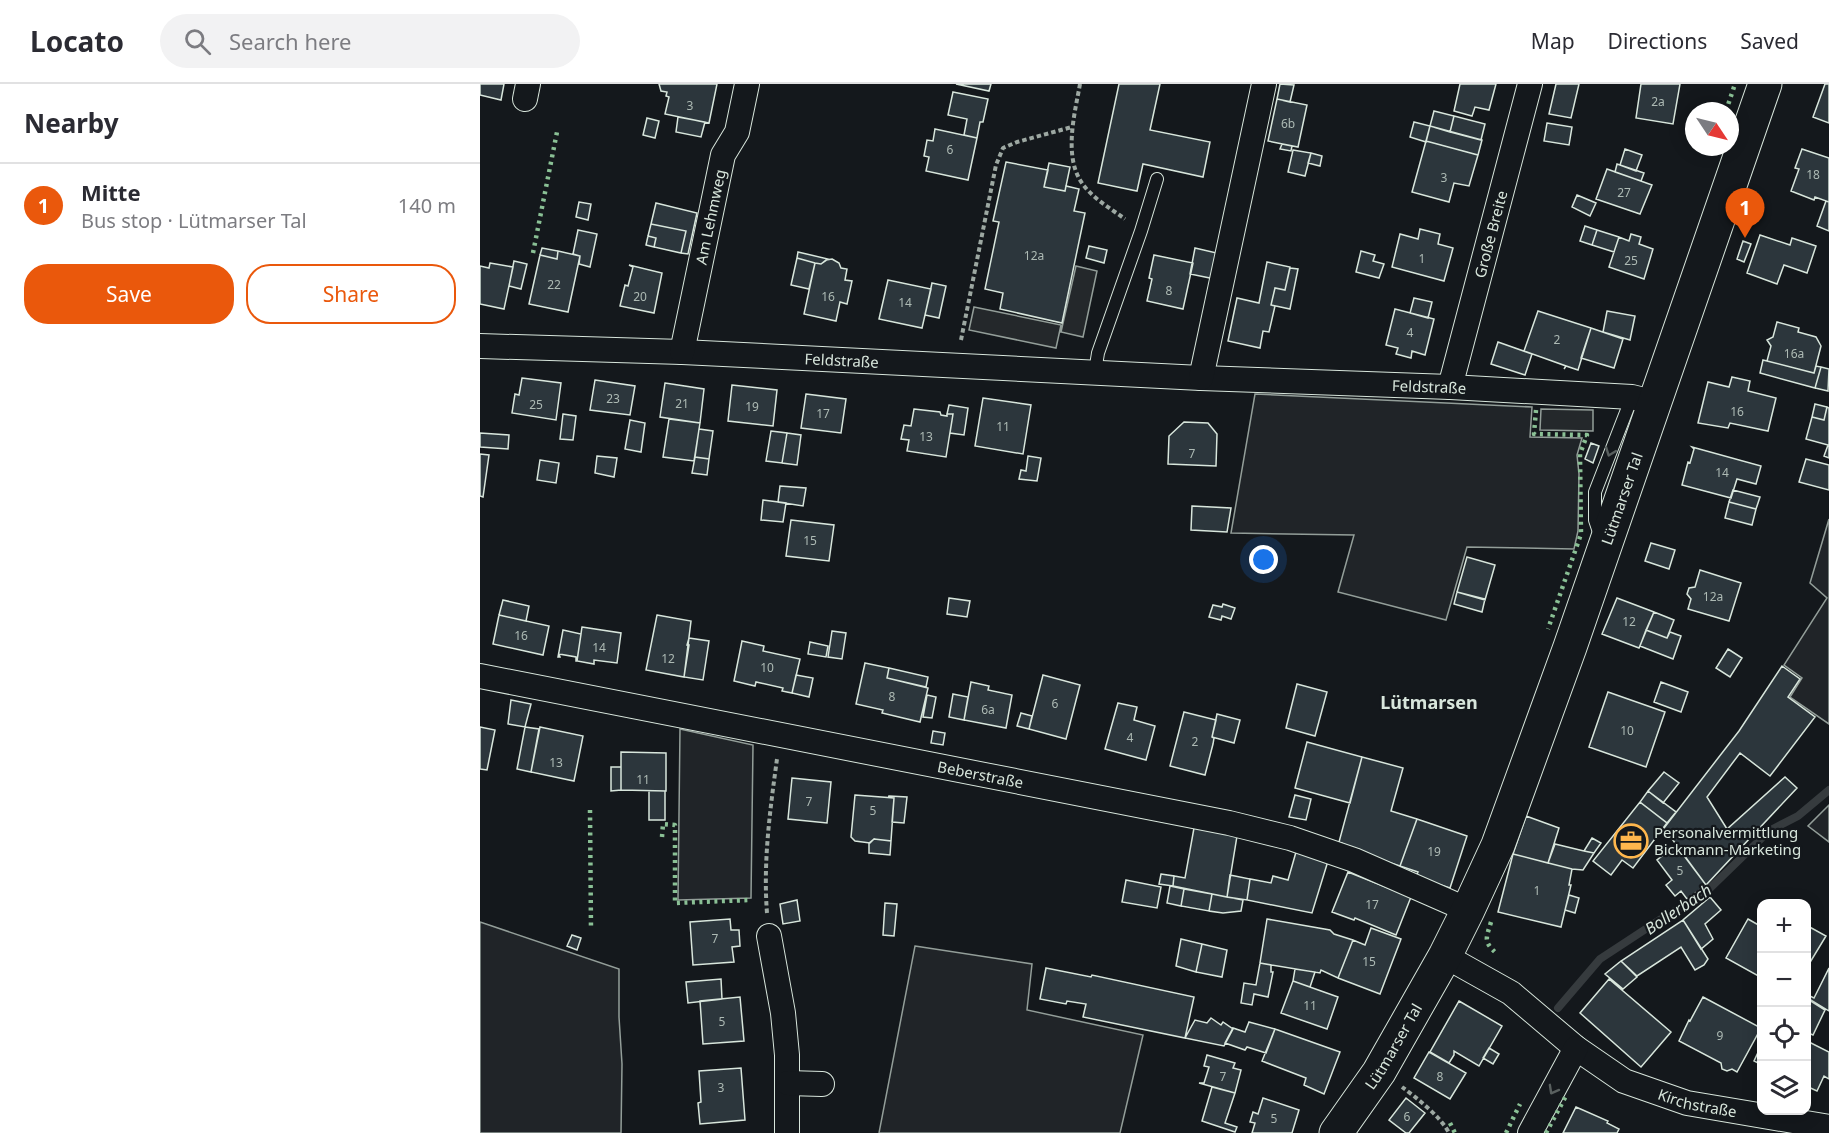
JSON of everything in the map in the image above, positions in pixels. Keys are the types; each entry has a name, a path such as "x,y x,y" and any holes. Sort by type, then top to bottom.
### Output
{"main road":[{"name":"Lütmarser Tal","path":"1336,1133 1378,1072 1445,956 1498,844 1605,547 1644,400 1765,84"}],"street":[{"name":"Am Lehmweg","path":"682,352 723,155 737,132 747,84"},
{"path":"1201,378 1264,84"},
{"name":"Große Breite","path":"1450,387 1530,84"},
{"name":"Feldstraße","path":"480,346 682,352 1201,378 1450,387 1644,400"},
{"name":"Beberstraße","path":"480,676 1228,823 1290,838 1354,860 1468,910"},
{"path":"769,936 783,1013 788,1083 787,1133"},
{"name":"Kirchstraße","path":"1445,956 1510,993 1576,1048 1624,1081 1687,1103 1827,1129"},
{"path":"1530,1133 1576,1048"},
{"path":"788,1083 822,1084"}],"lane":[{"path":"1095,372 1098,353 1157,179"}],"path":[{"path":"1080,84 1072,126 1074,163 1080,179 1091,193 1141,231"},
{"path":"956,365 996,165 1003,148 1072,126"},
{"path":"769,936 766,897 769,814 780,735"},
{"path":"1378,1072 1412,1095 1445,1126 1449,1133"}],"shaded area":[{"path":"1076,266 1097,271 1083,337 1061,332"},
{"path":"974,307 1061,325 1056,348 969,330"},
{"path":"1255,394 1532,407 1530,437 1582,438 1577,455 1578,531 1574,549 1467,547 1446,620 1338,592 1354,535 1231,533"},
{"path":"1541,409 1593,410 1593,431 1540,430"},
{"path":"1829,519 1829,724 1790,697 1802,678 1784,665 1827,598 1810,583"},
{"path":"680,729 753,745 751,898 678,900"},
{"path":"1829,805 1829,842 1808,826"},
{"path":"480,922 619,969 622,1064 621,1133 480,1133"},
{"path":"915,946 1032,964 1027,1010 1143,1035 1120,1133 879,1133"}],"building":[{"path":"480,84 504,84 501,100 480,95"},
{"path":"659,84 717,84 709,123 665,114 669,97 666,96 667,92 661,91"},
{"path":"956,84 991,84 989,91"},
{"path":"1119,84 1160,84 1150,130 1210,142 1203,177 1143,164 1137,191 1098,183"},
{"path":"1280,84 1294,85 1290,102 1277,99"},
{"path":"1460,84 1496,84 1489,110 1475,107 1472,116 1454,111"},
{"path":"1556,84 1579,84 1571,118 1549,114"},
{"path":"1641,84 1680,84 1673,124 1636,118"},
{"path":"1825,84 1829,84 1829,123 1813,117"},
{"path":"953,92 988,99 977,138 964,135 967,119 948,115"},
{"path":"1277,99 1307,105 1298,147 1268,141"},
{"path":"1434,111 1454,116 1450,132 1430,126"},
{"path":"1454,116 1485,124 1481,140 1450,132"},
{"path":"678,117 705,122 701,137 676,132"},
{"path":"647,118 659,121 655,138 643,135"},
{"path":"1414,122 1430,126 1426,142 1410,137"},
{"path":"1547,123 1572,127 1569,145 1544,141"},
{"path":"1430,126 1482,140 1478,155 1426,141"},
{"path":"935,129 977,138 968,180 926,171 929,157 924,156 927,140 933,141"},
{"path":"1426,141 1478,155 1469,186 1454,183 1449,202 1412,192"},
{"path":"1282,144 1292,146 1291,151 1280,149"},
{"path":"1625,149 1642,155 1636,171 1620,165"},
{"path":"1802,149 1829,158 1829,202 1815,197 1814,200 1791,191 1799,169 1795,168"},
{"path":"1293,150 1311,153 1305,176 1288,172"},
{"path":"1311,153 1322,156 1320,166 1308,163"},
{"path":"1006,162 1048,170 1044,187 1065,191 1066,186 1079,189 1074,211 1085,213 1062,323 1000,309 1003,293 985,289 999,222 993,221"},
{"path":"1049,163 1070,167 1065,191 1044,187"},
{"path":"1617,164 1644,173 1641,181 1615,172"},
{"path":"1607,169 1652,185 1640,214 1596,199"},
{"path":"1577,195 1596,203 1590,216 1572,207"},
{"path":"1826,201 1829,202 1829,231 1817,226"},
{"path":"579,202 591,204 588,220 576,217"},
{"path":"656,203 697,213 688,254 681,253 686,231 651,224"},
{"path":"651,224 686,231 681,253 654,247 656,238 648,236"},
{"path":"1585,226 1597,230 1592,245 1580,241"},
{"path":"1420,229 1440,234 1438,244 1453,248 1444,281 1392,267 1400,234 1418,239"},
{"path":"578,230 597,234 590,267 579,264 580,256 573,254"},
{"path":"1597,230 1619,237 1614,252 1592,245"},
{"path":"1631,234 1641,237 1639,244 1653,249 1644,279 1609,267 1619,237 1629,241"},
{"path":"1760,235 1790,245 1792,238 1816,246 1807,273 1784,265 1777,284 1747,273"},
{"path":"648,236 656,238 654,247 646,245"},
{"path":"1743,241 1751,244 1744,262 1737,259"},
{"path":"1089,246 1107,250 1104,263 1086,258"},
{"path":"542,248 558,251 557,259 540,255"},
{"path":"1195,248 1221,254 1215,279 1190,274"},
{"path":"558,251 580,256 568,312 529,304 540,255 557,259"},
{"path":"1361,251 1375,255 1373,261 1384,264 1379,278 1356,272"},
{"path":"798,252 828,259 821,264 815,263 797,258"},
{"path":"1154,255 1193,263 1183,309 1147,301"},
{"path":"797,258 815,263 809,289 791,285"},
{"path":"832,259 839,263 841,268 847,269 845,280 852,281 847,304 840,302 836,321 804,314 815,263 821,264"},
{"path":"514,261 527,264 521,289 509,286"},
{"path":"1267,262 1290,267 1285,290 1275,288 1271,305 1275,306 1269,332 1263,331 1260,348 1228,341 1237,298 1259,303"},
{"path":"490,263 513,267 504,309 480,304 480,266 489,268"},
{"path":"629,265 662,273 654,313 620,306 625,285 628,286 633,267"},
{"path":"1290,268 1298,269 1290,309 1271,305 1275,288 1285,290"},
{"path":"888,280 931,289 922,328 879,319"},
{"path":"932,283 946,286 939,318 925,315"},
{"path":"1414,298 1432,302 1428,318 1410,313"},
{"path":"1395,309 1434,319 1425,355 1412,351 1411,358 1396,354 1398,348 1386,345"},
{"path":"1538,311 1591,328 1578,370 1524,351"},
{"path":"1607,311 1635,316 1630,340 1603,332"},
{"path":"1777,322 1799,328 1798,332 1816,337 1821,346 1814,373 1767,361 1771,346 1767,340 1773,337"},
{"path":"1591,328 1623,339 1614,368 1581,358"},
{"path":"1498,342 1532,354 1525,375 1491,364"},
{"path":"1763,360 1814,373 1816,366 1821,367 1815,388 1760,373"},
{"path":"1821,367 1829,369 1828,391 1815,388"},
{"path":"1732,377 1750,381 1748,391 1776,398 1768,431 1730,423 1728,428 1698,423 1708,382 1729,387"},
{"path":"522,378 561,383 556,420 512,413 515,394 519,395"},
{"path":"595,380 635,386 630,415 590,410"},
{"path":"665,383 704,389 700,423 660,417"},
{"path":"732,385 777,390 773,426 728,421"},
{"path":"806,394 846,399 841,433 801,428"},
{"path":"983,398 1031,405 1023,454 975,446"},
{"path":"1815,404 1827,407 1824,420 1812,417"},
{"path":"949,405 968,408 964,435 950,433 953,414 947,414"},
{"path":"1827,407 1829,408 1829,458 1824,456 1828,445 1806,439 1812,417 1824,420"},
{"path":"914,409 940,412 941,415 947,416 947,414 953,414 946,457 907,451 909,440 901,439 904,425 911,426"},
{"path":"563,414 576,416 573,440 560,439"},
{"path":"669,419 700,423 694,461 663,457"},
{"path":"630,420 645,423 641,452 625,449"},
{"path":"1184,422 1208,423 1217,434 1216,466 1168,464 1169,436"},
{"path":"699,429 713,431 709,459 695,457"},
{"path":"771,431 787,433 782,463 766,461"},
{"path":"480,433 509,435 508,449 480,447"},
{"path":"787,433 801,435 797,465 782,463"},
{"path":"1591,443 1599,446 1593,463 1585,459"},
{"path":"1692,447 1761,466 1756,484 1737,479 1731,498 1682,485 1694,449"},
{"path":"480,454 489,455 483,497 480,496"},
{"path":"597,456 617,458 614,477 595,473"},
{"path":"1028,456 1041,458 1037,481 1019,479 1021,470 1026,471"},
{"path":"695,457 709,459 707,475 692,473"},
{"path":"1806,459 1829,465 1829,490 1799,482"},
{"path":"540,460 559,463 556,483 537,480"},
{"path":"780,486 806,488 803,506 778,502"},
{"path":"1733,490 1760,497 1756,509 1729,502"},
{"path":"763,500 786,503 783,522 761,520"},
{"path":"1729,502 1756,509 1752,525 1725,518"},
{"path":"1192,506 1231,508 1227,532 1191,530"},
{"path":"791,520 834,525 829,561 786,556"},
{"path":"1651,543 1675,550 1669,569 1645,561"},
{"path":"1467,557 1495,565 1485,600 1457,592"},
{"path":"1700,570 1741,583 1729,621 1688,609 1691,599 1687,594 1689,588 1695,587"},
{"path":"1457,592 1485,599 1482,612 1454,604"},
{"path":"949,598 970,601 967,617 947,614"},
{"path":"1617,598 1654,612 1639,648 1602,634"},
{"path":"503,600 529,606 526,621 499,615"},
{"path":"1223,604 1235,608 1231,619 1222,616 1221,620 1209,617 1213,605 1222,607"},
{"path":"1654,612 1674,620 1667,638 1646,630"},
{"path":"499,615 549,626 543,655 493,644"},
{"path":"657,615 691,621 684,677 646,670"},
{"path":"582,627 621,633 617,663 594,660 594,664 577,661"},
{"path":"563,630 581,634 577,661 576,657 559,654 560,657 558,657"},
{"path":"1646,630 1667,638 1670,632 1681,636 1673,659 1640,646"},
{"path":"832,631 846,633 842,659 828,657"},
{"path":"689,638 709,641 703,680 684,677"},
{"path":"742,641 764,646 763,651 800,659 792,693 782,691 783,688 756,682 755,686 734,681"},
{"path":"810,642 828,646 826,657 808,654"},
{"path":"1728,649 1742,658 1730,677 1716,668"},
{"path":"865,663 889,668 887,678 928,688 920,722 856,704"},
{"path":"1782,666 1800,679 1788,697 1815,717 1770,776 1740,753 1707,797 1727,829 1785,777 1797,788 1706,885 1664,828 1739,731"},
{"path":"889,668 928,677 926,687 887,678"},
{"path":"796,675 813,678 809,697 792,693"},
{"path":"1043,675 1080,685 1066,739 1029,729"},
{"path":"971,682 989,686 988,690 1012,695 1006,728 964,720"},
{"path":"1661,682 1688,692 1681,712 1654,702"},
{"path":"1297,684 1327,692 1315,736 1286,728"},
{"path":"1608,692 1665,712 1646,767 1589,747"},
{"path":"953,694 968,697 964,720 949,717"},
{"path":"927,695 936,697 932,718 923,717"},
{"path":"511,700 531,704 525,727 508,724"},
{"path":"1118,703 1137,707 1134,720 1155,726 1146,760 1105,749"},
{"path":"1184,712 1216,720 1205,775 1170,766"},
{"path":"1021,713 1032,716 1029,729 1017,726"},
{"path":"1217,714 1240,720 1234,743 1212,737"},
{"path":"480,727 495,730 487,770 480,769"},
{"path":"525,727 539,729 531,772 517,769"},
{"path":"540,727 583,736 574,781 531,772"},
{"path":"933,731 945,733 943,745 931,743"},
{"path":"1307,742 1362,757 1350,803 1295,788"},
{"path":"621,752 666,753 666,791 621,790"},
{"path":"1362,757 1403,768 1391,811 1417,819 1400,866 1339,842"},
{"path":"611,767 621,767 621,790 611,791"},
{"path":"1664,772 1679,783 1663,803 1648,791"},
{"path":"792,778 831,782 827,823 788,819"},
{"path":"649,791 665,791 665,820 649,820"},
{"path":"1648,791 1676,812 1667,823 1640,802"},
{"path":"855,795 894,798 891,841 874,839 870,843 855,841 851,837"},
{"path":"1295,795 1311,799 1306,820 1289,817"},
{"path":"889,796 907,797 904,823 892,822 894,798 889,798"},
{"path":"1640,802 1667,823 1633,868 1622,860 1611,875 1593,861"},
{"path":"1526,816 1559,828 1548,863 1513,854"},
{"path":"1417,819 1467,836 1450,888 1416,877 1418,872 1400,866"},
{"path":"1194,828 1237,836 1227,897 1173,886 1174,876 1185,878"},
{"path":"1592,838 1601,843 1594,853 1584,851"},
{"path":"874,839 891,841 890,855 869,853 869,843"},
{"path":"1555,844 1594,853 1583,870 1572,869 1548,863"},
{"path":"1676,845 1706,885 1687,899 1681,891 1675,896 1666,885 1672,880 1657,860"},
{"path":"1296,852 1328,861 1312,913 1247,900 1250,879 1271,883 1273,876 1288,880"},
{"path":"1513,854 1572,869 1569,885 1571,885 1561,927 1498,912"},
{"path":"1348,872 1411,897 1396,935 1355,918 1354,920 1332,912"},
{"path":"1161,874 1174,876 1173,886 1159,884"},
{"path":"1230,875 1250,879 1247,900 1227,897"},
{"path":"1126,880 1161,887 1157,908 1122,902"},
{"path":"1170,886 1184,889 1181,906 1167,903"},
{"path":"1184,889 1212,894 1209,911 1181,906"},
{"path":"1212,894 1243,900 1241,911 1223,913 1209,911"},
{"path":"1569,895 1579,898 1575,913 1565,910"},
{"path":"1710,897 1721,910 1705,924 1713,939 1701,949 1683,920"},
{"path":"797,900 800,921 783,924 780,904"},
{"path":"885,903 897,904 894,936 883,935"},
{"path":"730,919 731,930 739,930 740,946 732,947 734,962 693,965 690,922"},
{"path":"1267,919 1330,930 1334,934 1353,940 1338,978 1321,970 1320,973 1260,963"},
{"path":"1748,919 1757,924 1757,975 1726,958"},
{"path":"1683,920 1708,959 1704,965 1695,970 1681,947 1637,976 1621,961"},
{"path":"1371,928 1401,939 1380,994 1338,978 1353,940 1365,945"},
{"path":"1811,928 1826,936 1811,961"},
{"path":"572,935 581,938 577,950 567,946"},
{"path":"1181,939 1202,944 1196,972 1176,966"},
{"path":"1202,944 1227,950 1222,977 1196,972"},
{"path":"1621,961 1637,977 1623,989 1605,974"},
{"path":"1260,963 1271,965 1271,972 1273,972 1268,997 1254,994 1252,1005 1241,1003 1244,983 1256,985"},
{"path":"1046,968 1091,977 1092,975 1194,997 1185,1038 1083,1017 1086,1004 1067,1001 1066,1004 1040,999"},
{"path":"1829,968 1829,1011 1811,1000 1811,996 1814,998"},
{"path":"1295,969 1315,972 1310,987 1293,981"},
{"path":"721,979 722,999 688,1003 686,982"},
{"path":"1609,979 1671,1032 1641,1067 1580,1013"},
{"path":"1293,981 1338,997 1327,1029 1281,1013"},
{"path":"740,997 744,1041 703,1044 700,1001"},
{"path":"1703,997 1757,1026 1757,1035 1737,1072 1732,1069 1727,1071 1722,1069 1721,1063 1679,1041"},
{"path":"1459,1001 1502,1026 1479,1066 1454,1051 1449,1063 1430,1052"},
{"path":"1811,1001 1825,1010 1813,1035 1811,1034"},
{"path":"1211,1018 1233,1029 1224,1046 1185,1038 1195,1020 1207,1023"},
{"path":"1249,1022 1275,1029 1266,1053 1247,1047 1245,1050 1225,1043 1233,1028 1245,1032"},
{"path":"1275,1029 1340,1052 1324,1094 1304,1085 1306,1078 1262,1061"},
{"path":"1811,1043 1829,1052 1829,1079 1824,1076 1817,1091 1811,1088"},
{"path":"1489,1048 1499,1054 1493,1064 1483,1058"},
{"path":"1429,1052 1466,1073 1450,1099 1414,1078"},
{"path":"1207,1055 1235,1063 1233,1068 1241,1070 1235,1093 1199,1083 1204,1083 1209,1067 1204,1066"},
{"path":"741,1068 745,1120 700,1124 699,1071"},
{"path":"1212,1087 1235,1093 1225,1123 1237,1127 1235,1132 1202,1121"},
{"path":"1263,1098 1299,1110 1292,1133 1252,1133 1255,1123 1250,1122 1253,1112 1258,1114"},
{"path":"1406,1098 1425,1113 1409,1133 1389,1120"},
{"path":"1576,1107 1608,1121 1607,1123 1619,1129 1617,1133 1563,1133"}],"waterway":[{"name":"Bollerbach","path":"1558,1008 1600,959 1704,894 1769,831 1798,816 1829,790"}],"hedge":[{"path":"1729,102 1735,84"},
{"path":"533,253 557,132"},
{"path":"1536,410 1534,434 1587,435 1580,454 1581,534 1548,629"},
{"path":"590,810 591,930"},
{"path":"662,837 663,824 675,825 675,903 750,900"},
{"path":"1491,922 1487,939 1489,946 1497,954"},
{"path":"1546,1133 1567,1094"},
{"path":"1506,1133 1520,1104"},
{"path":"1450,1123 1455,1133"}],"place":[{"name":"Mitte","path":"1745,238"},
{"name":"Personalvermittlung Bickmann-Marketing","path":"1631,841"}],"district":[{"name":"Lütmarsen","path":"1429,702"}]}
